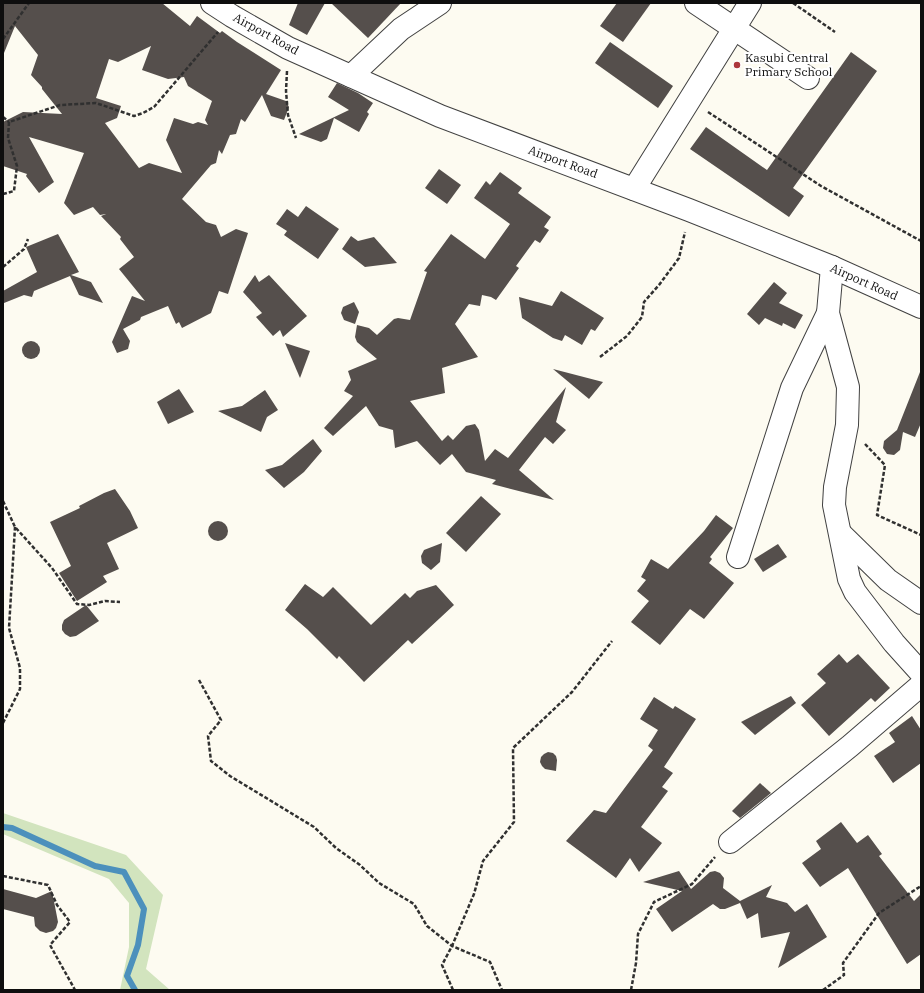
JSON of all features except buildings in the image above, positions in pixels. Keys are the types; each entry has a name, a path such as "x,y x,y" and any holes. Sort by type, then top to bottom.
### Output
{"street":[{"name":"Airport Road","path":"212,3 288,48 440,116 689,210 832,267 921,307"},
{"path":"351,76 401,29 440,3"},
{"path":"696,3 808,78"},
{"path":"634,189 750,3"},
{"path":"832,267 828,313 848,387 847,425 835,487 834,505 849,579 855,592 894,643 921,673"},
{"path":"738,557 792,388 828,313"},
{"path":"841,534 888,580 921,603"},
{"path":"730,842 850,746 921,685"}],"path":[{"path":"3,40 29,3"},
{"path":"793,3 835,32"},
{"path":"9,122 60,105 96,102 134,116 143,113 154,106 232,16"},
{"path":"288,48 286,91 288,115 296,138"},
{"path":"689,99 821,186 921,241"},
{"path":"3,117 9,122"},
{"path":"3,194 14,191 17,166 8,138 9,122"},
{"path":"600,357 628,336 642,317 644,302 679,258 689,210"},
{"path":"3,267 24,249 28,239"},
{"path":"847,425 885,465 877,515 921,535"},
{"path":"3,501 15,527 52,568 77,604 90,605 105,601 120,602"},
{"path":"3,723 20,689 20,668 9,628 15,527"},
{"path":"453,990 442,965 452,946 474,894 483,861 514,822 513,748 572,692 612,641"},
{"path":"199,680 221,720 208,736 211,761 230,776 314,827 336,848 360,865 379,883 414,904 427,926 452,946 490,962 502,990"},
{"path":"631,990 636,963 638,934 654,902 692,884 730,842"},
{"path":"3,876 48,885 57,904 70,922 50,945 75,990"},
{"path":"823,990 844,975 843,963 879,913 921,886"}],"green space":[{"path":"3,813 126,855 163,895 146,969 170,990 120,990 129,947 129,903 109,879 3,834"}],"waterway":[{"path":"3,827 12,828 95,866 124,872 144,909 138,945 127,976 135,990"}],"place":[{"name":"Kasubi Central Primary School","path":"737,65"}]}
